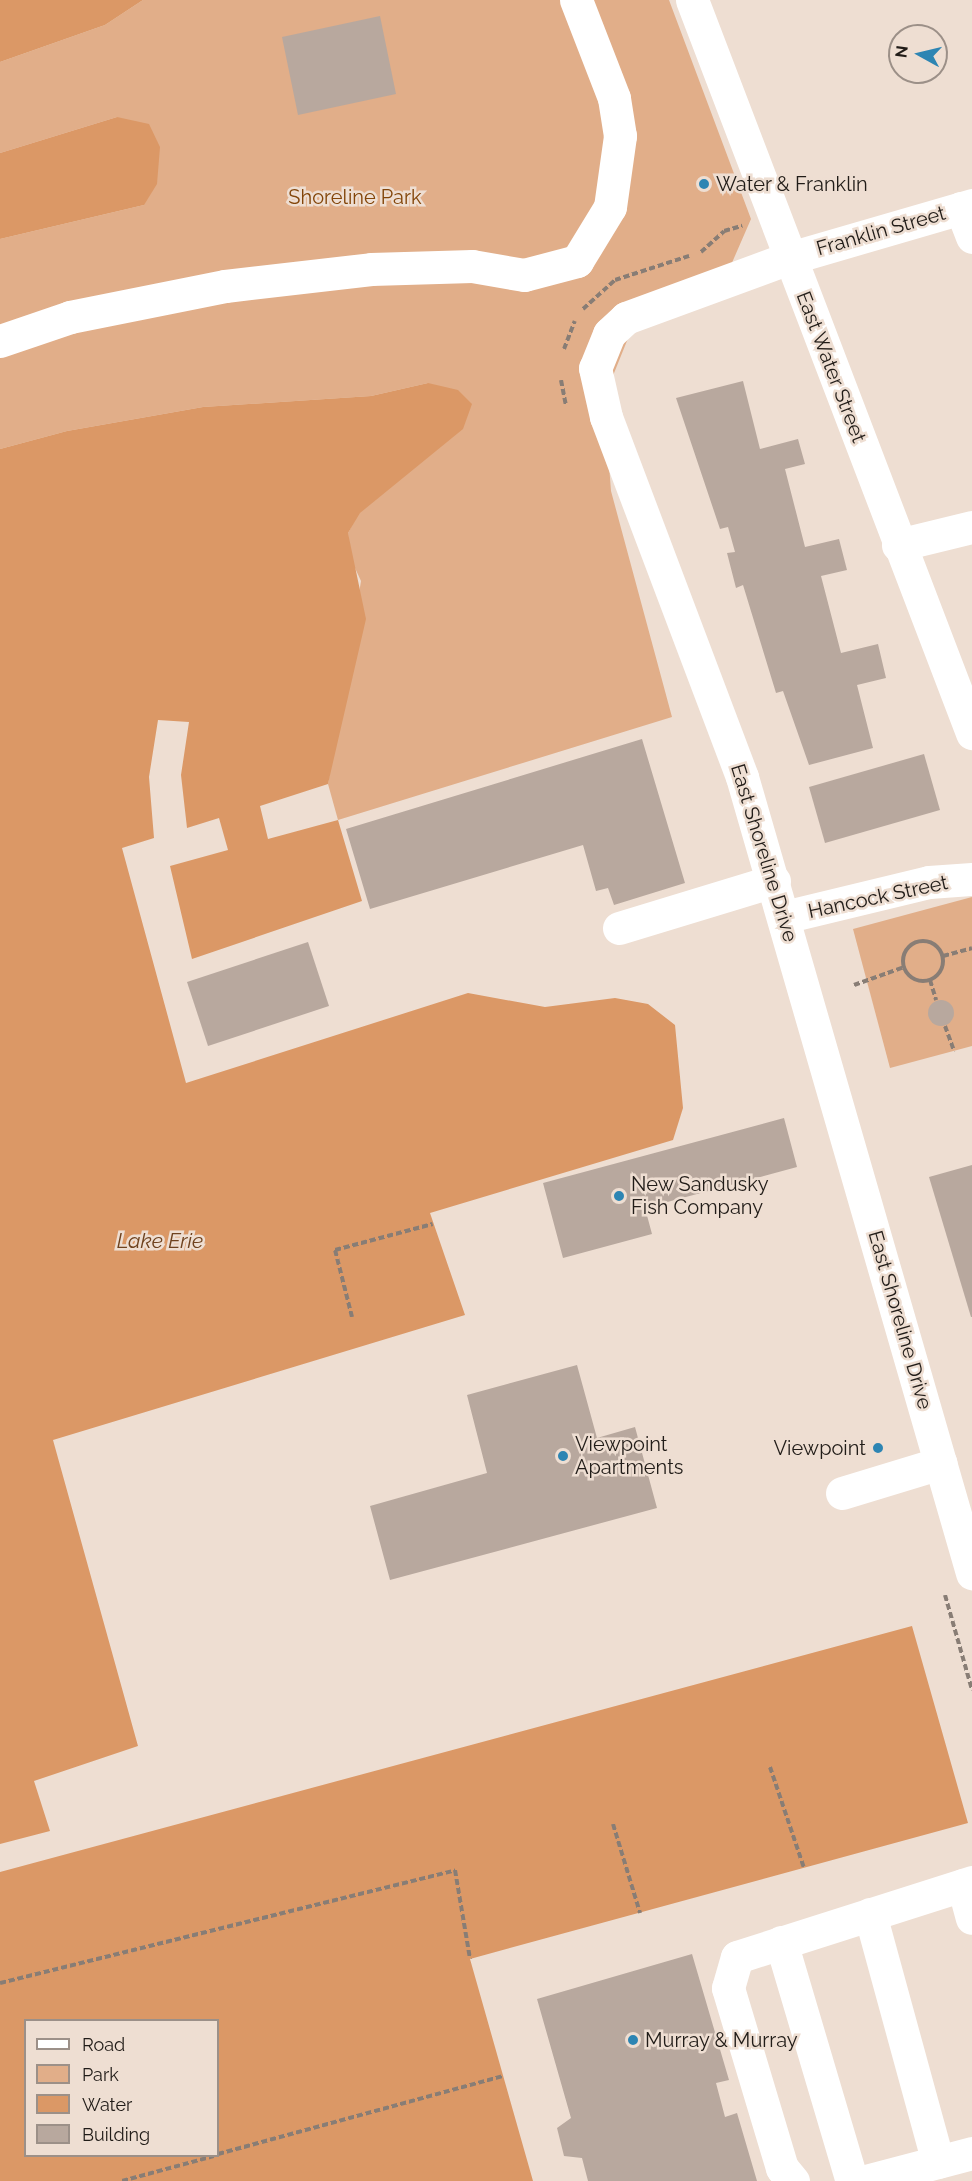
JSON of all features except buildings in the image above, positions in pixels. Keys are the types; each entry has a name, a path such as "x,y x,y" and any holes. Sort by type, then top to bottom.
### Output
{"street":[{"path":"0,341 70,317 225,286 371,269 472,266 524,274 577,261 610,207 620,136 614,98 576,0"},
{"name":"East Water Street","path":"692,0 898,545 972,733"},
{"name":"Franklin Street","path":"789,258 968,217"},
{"name":"East Shoreline Drive","path":"789,258 626,318 609,334 595,368 606,417 742,777 774,881 972,1573"},
{"path":"898,545 972,527"},
{"name":"Hancock Street","path":"784,917 929,882 972,879"},
{"path":"619,928 774,881"},
{"path":"842,1493 941,1463"},
{"path":"793,2181 782,2168 728,1988 737,1957 968,1883 972,1918"},
{"path":"870,1914 938,2162"},
{"path":"781,1942 852,2181"},
{"path":"866,2181 972,2153"}],"path":[{"path":"919,941 933,943 943,956 941,972 930,980 917,980 904,967 904,954 919,941"},
{"path":"943,956 972,948"},
{"path":"854,985 904,967"},
{"path":"930,980 936,1000"},
{"path":"945,1026 954,1051"},
{"path":"352,1317 335,1250 433,1224"},
{"path":"770,1767 804,1868"},
{"path":"613,1824 640,1913"},
{"path":"0,1983 455,1870 470,1959"},
{"path":"219,2154 503,2076"},
{"path":"122,2181 209,2157"}],"green space":[{"name":"Shoreline Park","path":"143,0 669,0 751,219 731,265 635,321 604,398 611,491 672,717 338,820 328,784 361,581 349,555 348,533 428,383 371,396 203,407 67,431 0,449 0,239 144,205 117,117 0,153 0,62 105,25"},
{"path":"972,897 972,1046 890,1068 853,929"}],"water":[{"path":"0,0 143,0 105,25 0,62"},
{"path":"117,117 149,124 160,147 157,184 144,205 0,239 0,153"},
{"name":"Lake Erie","path":"428,383 458,390 472,404 463,429 360,513 348,533 366,619 328,784 260,806 268,839 338,820 362,901 192,959 170,866 228,850 219,818 187,828 181,775 189,722 158,720 149,777 154,838 122,848 186,1083 468,993 545,1007 615,998 648,1004 675,1025 683,1108 673,1140 430,1213 465,1315 53,1440 138,1746 34,1781 50,1831 0,1844 0,449 67,431 203,407 371,396"},
{"path":"912,1626 968,1823 470,1959 533,2181 0,2181 0,1872"}],"place":[{"name":"Water & Franklin","path":"704,184"},
{"name":"New Sandusky Fish Company","path":"619,1196"},
{"name":"Viewpoint","path":"878,1448"},
{"name":"Viewpoint Apartments","path":"563,1456"},
{"name":"Murray & Murray","path":"633,2040"}]}
